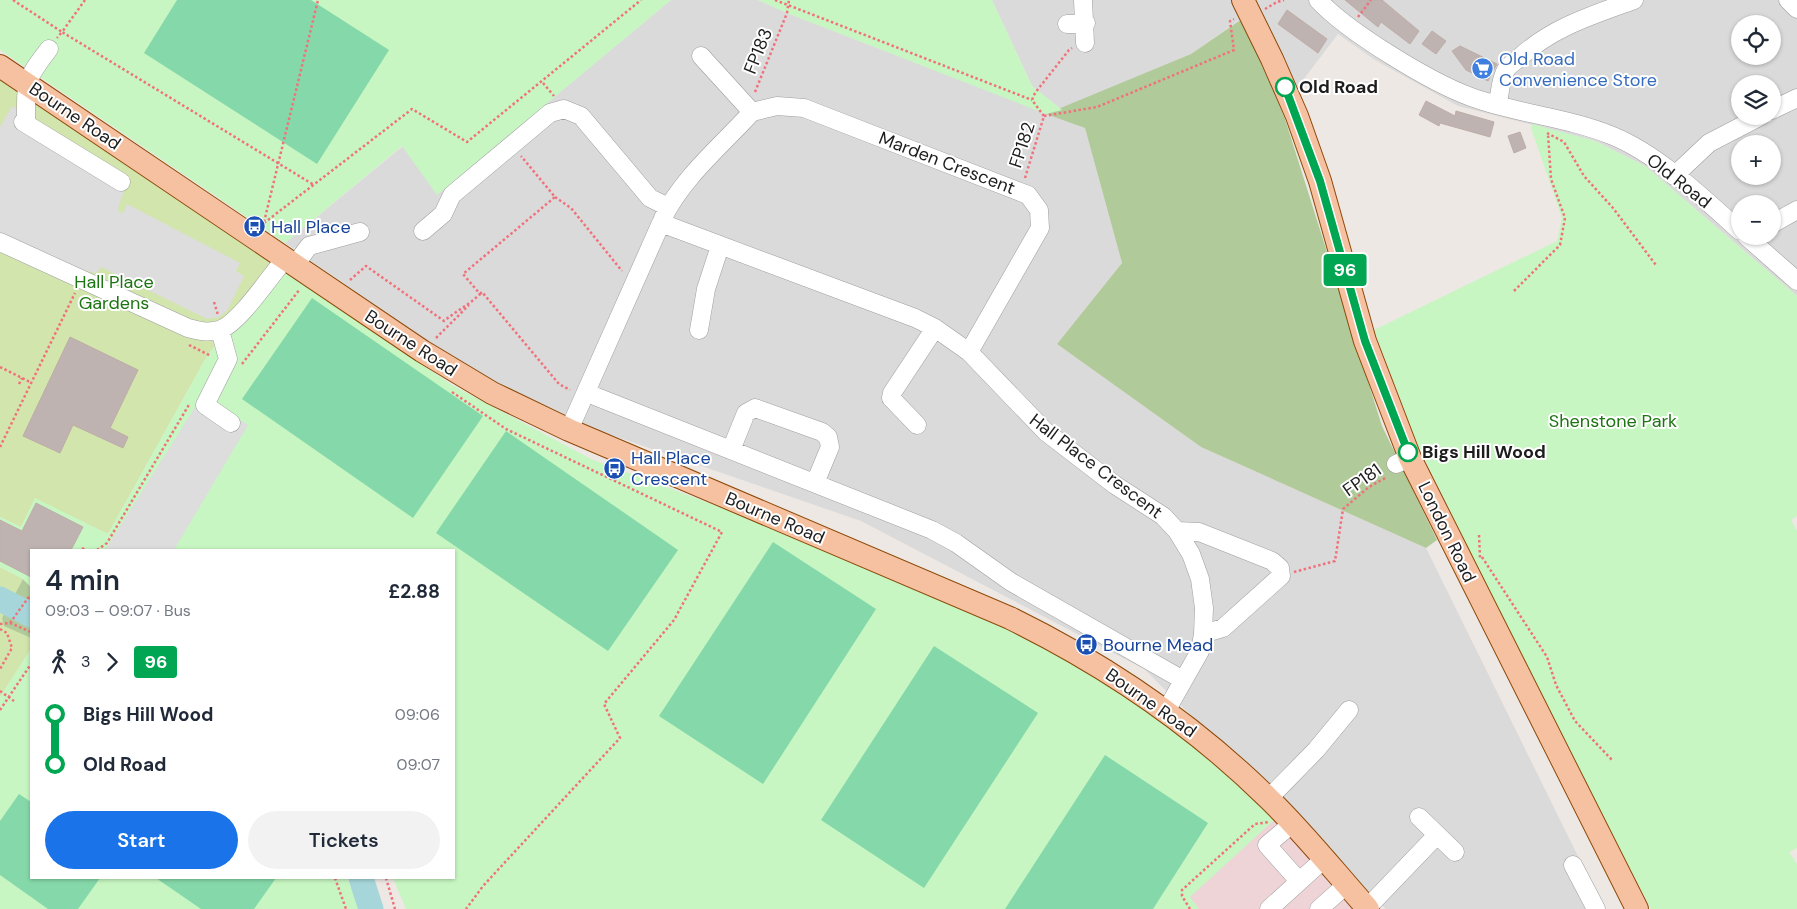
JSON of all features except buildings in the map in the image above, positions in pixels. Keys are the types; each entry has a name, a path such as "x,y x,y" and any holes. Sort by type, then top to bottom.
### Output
{"main road":[{"name":"London Road","path":"1242,0 1272,59 1297,116 1320,181 1365,341 1407,462 1637,909"},
{"name":"Bourne Road","path":"0,66 258,230 290,262 457,373 492,394 569,430 1010,618 1052,639 1117,677 1166,711 1217,752 1269,798 1367,909"}],"street":[{"path":"1083,0 1086,23 1085,43"},
{"name":"Old Road","path":"1318,0 1350,27 1445,86 1472,98 1560,118 1614,136 1647,155 1731,222"},
{"path":"1498,104 1502,81 1507,70 1533,46 1556,31 1634,0"},
{"path":"1788,0 1797,9"},
{"path":"1067,24 1086,23"},
{"path":"48,49 26,84 26,119 23,122 122,182"},
{"path":"569,430 586,396 668,207 694,175 752,112 701,56"},
{"path":"1781,106 1797,98"},
{"name":"Marden Crescent","path":"752,112 777,106 804,108 1028,195 1039,210 1040,228 969,352"},
{"path":"423,231 443,214 452,195 550,113 564,109 581,116 650,198 668,207"},
{"path":"1674,176 1709,143 1744,125"},
{"path":"1781,219 1797,210"},
{"name":"Hall Place Crescent","path":"660,223 915,318 935,328 969,352 1046,432 1115,485 1163,516 1177,531 1191,554 1200,579 1204,608 1200,651 1166,711"},
{"path":"0,242 188,328 205,332 220,330 239,317 290,262 309,246 360,232"},
{"name":"Old Road","path":"1759,245 1797,281"},
{"path":"699,330 706,289 720,246"},
{"path":"917,425 892,402 892,393 935,328"},
{"path":"220,330 228,359 199,402 231,423"},
{"path":"586,396 731,450 940,534 956,543 1011,582 1184,680"},
{"path":"731,450 746,413 759,408 822,432 828,437 830,447 815,483"},
{"name":"Hall Place Crescent","path":"1177,531 1199,532 1272,561 1280,568 1281,576"},
{"path":"1203,634 1223,628 1281,576"},
{"path":"1269,798 1316,750 1349,710"},
{"path":"1419,817 1455,852"},
{"path":"1292,823 1267,845 1299,881"},
{"path":"1367,909 1437,835"},
{"path":"1269,909 1324,859"},
{"path":"1572,865 1596,909"},
{"path":"1319,909 1346,885"}],"path":[{"path":"13,0 62,32 314,185"},
{"path":"62,32 85,0"},
{"path":"258,230 278,163 318,0"},
{"path":"258,230 412,109 467,142 642,0"},
{"path":"776,0 1032,100"},
{"name":"FP183","path":"752,112 752,102 789,6 789,0"},
{"path":"1350,27 1371,0"},
{"path":"1044,116 1097,107 1234,50 1230,21"},
{"name":"FP182","path":"1020,192 1044,116 1032,100 1035,93 1069,50 1085,43"},
{"path":"543,82 556,98"},
{"path":"1541,114 1540,124 1548,134 1564,142 1584,176 1613,208 1656,265"},
{"path":"1514,291 1560,245 1565,218 1552,179 1548,134"},
{"path":"511,144 555,197 571,208 633,284"},
{"path":"555,197 463,274 480,294 482,292 559,384 586,396"},
{"path":"336,293 366,266 444,321 458,309 470,304"},
{"path":"240,367 300,288 308,293"},
{"path":"0,447 76,291"},
{"path":"449,326 480,294"},
{"path":"0,367 32,383"},
{"path":"19,384 22,378"},
{"path":"448,389 506,429 722,532 674,620 604,704 620,738 483,886 466,909"},
{"path":"99,549 107,544 199,402"},
{"name":"FP181","path":"1281,576 1335,561 1343,509 1369,487 1407,462"},
{"path":"1482,557 1546,657 1556,685 1575,721 1612,760"},
{"path":"10,623 29,597"},
{"path":"0,624 10,623 30,632"},
{"path":"0,629 7,633 12,648 0,669"},
{"path":"0,710 30,666"},
{"path":"0,691 14,701"},
{"path":"1190,909 1182,896 1182,890 1255,824 1268,822"},
{"path":"335,879 346,909"},
{"path":"386,879 395,909"}],"shaded area":[{"path":"671,0 758,0 787,13 1085,128 1122,263 1057,344 1201,447 1426,548 1604,909 1386,909 1144,669 861,521 568,420 470,370 285,243 403,146 437,194"},
{"path":"992,0 1797,0 1797,296 1737,245 1781,245 1781,195 1731,195 1731,240 1645,166 1595,141 1458,106 1375,60 1338,34 1300,84 1285,119 1241,19 1191,54 1062,110 1032,86"},
{"path":"12,106 128,180 118,208 119,212 123,213 127,204 240,263 236,271 244,276 227,311 219,317 207,319 101,267 96,273 75,268 0,235 0,127"},
{"path":"202,396 248,425 175,549 106,549"},
{"path":"1276,818 1353,909 1199,909 1189,897"}],"green space":[{"path":"0,0 671,0 437,195 402,146 285,243 0,50"},
{"path":"177,0 311,0 389,50 317,164 144,53"},
{"path":"758,0 992,0 1032,86 1062,110 1046,114"},
{"name":"Bigs Hill Wood","path":"1242,19 1285,119 1382,426 1437,540 1426,548 1201,447 1057,344 1122,263 1085,128 1046,114 1191,54"},
{"name":"Hall Place Gardens","path":"0,72 278,267 207,356 108,534 35,499 21,527 0,517"},
{"name":"Shenstone Park","path":"1532,124 1595,141 1645,166 1731,240 1731,245 1737,245 1797,296 1797,516 1791,520 1797,531 1797,848 1789,852 1797,864 1797,909 1651,909 1527,669 1416,441 1374,330 1557,241 1562,218 1531,128"},
{"path":"278,267 452,385 591,459 768,525 1027,636 1094,673 1195,744 1276,818 1190,897 1199,909 406,909 393,879 455,879 455,549 30,549 30,586 23,579 0,567 0,517 21,527 35,498 108,534 207,356"},
{"path":"312,298 483,416 413,518 242,399"},
{"path":"506,431 678,550 608,651 436,533"},
{"path":"773,542 876,609 763,784 659,716"},
{"path":"0,567 23,579 2,618 4,625 30,638 30,651 0,697"},
{"path":"23,579 30,586 30,638 4,626 2,618"},
{"path":"934,646 1038,713 924,888 821,820"},
{"path":"30,651 30,879 347,879 360,909 0,909 0,697"},
{"path":"1105,755 1208,823 1153,909 1005,909"},
{"path":"19,794 30,801 30,879 99,879 78,909 48,909 0,875 0,821"},
{"path":"157,879 275,879 254,909 201,909"}],"waterway":[{"path":"0,599 30,614"},
{"path":"361,879 371,909"}],"bus line":[{"name":"96","path":"1285,87 1320,181 1365,341 1408,452"}],"place":[{"name":"Old Road Convenience Store","path":"1483,69"},
{"name":"Old Road","path":"1285,87"},
{"name":"Hall Place","path":"255,227"},
{"name":"Bigs Hill Wood","path":"1408,452"},
{"name":"Hall Place Crescent","path":"615,468"},
{"name":"Bourne Mead","path":"1087,645"}]}
